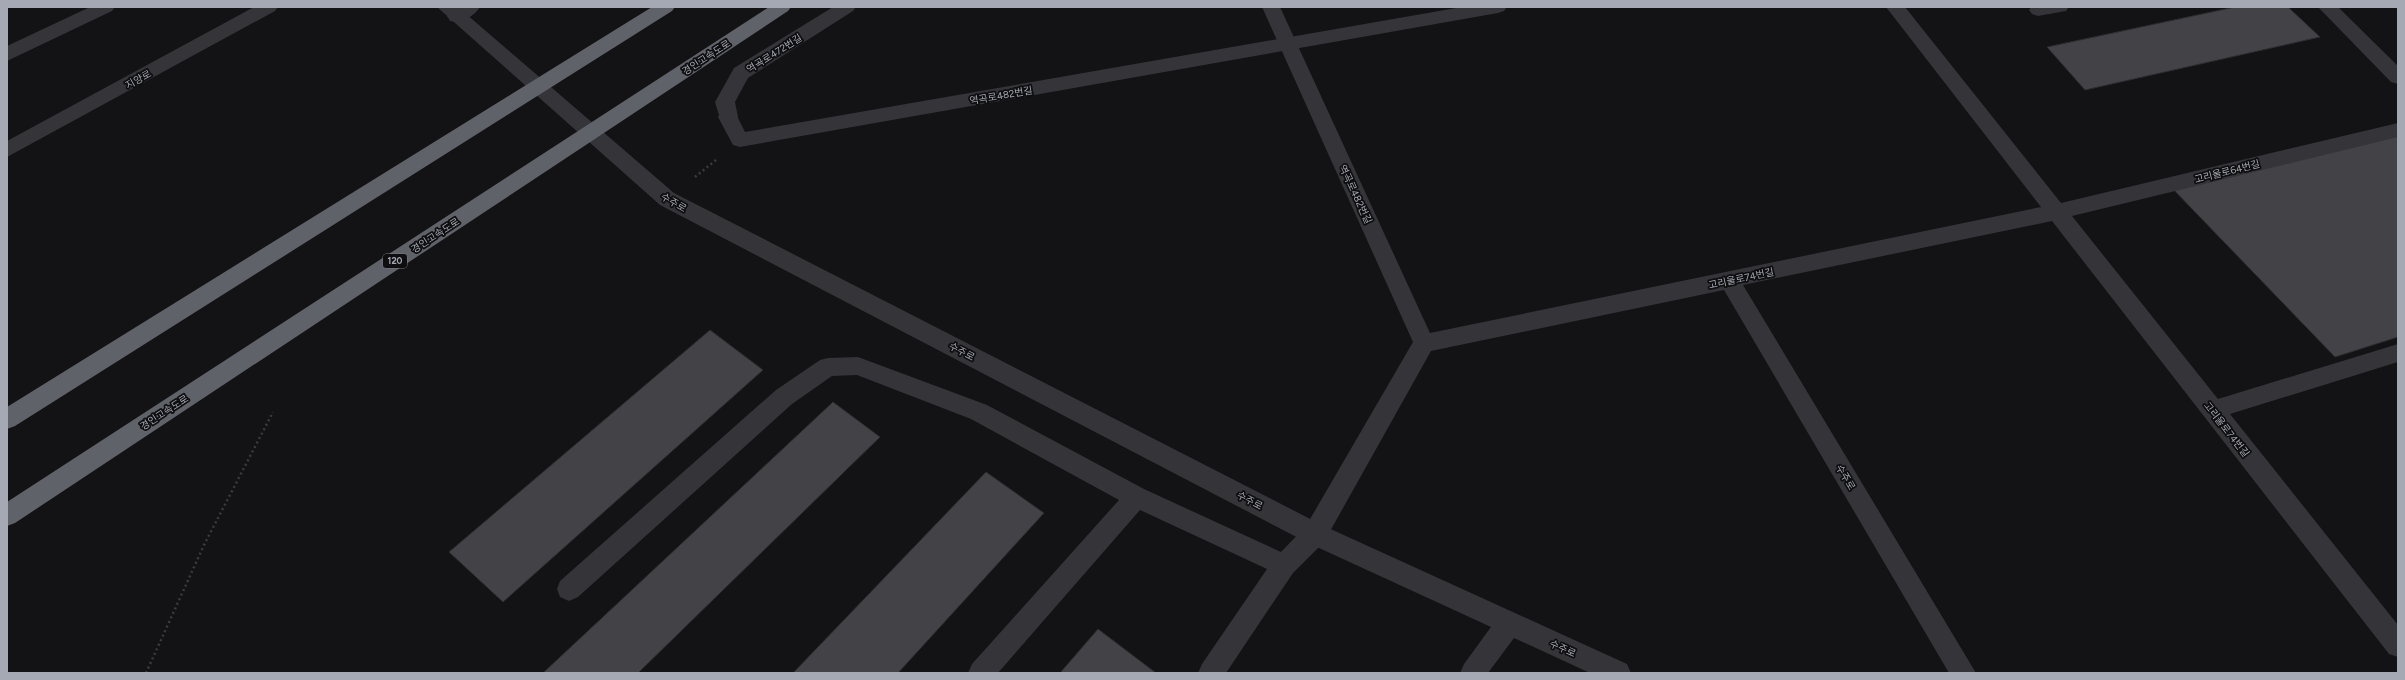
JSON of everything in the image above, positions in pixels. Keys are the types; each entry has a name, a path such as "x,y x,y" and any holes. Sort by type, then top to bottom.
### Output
{"highway":[{"path":"7,419 666,7"},
{"name":"경인고속도로","path":"7,515 782,7"}],"street":[{"path":"7,54 106,7"},
{"name":"지양로","path":"7,150 269,7"},
{"name":"역곡로472번길","path":"740,140 728,116 725,102 741,73 848,7"},
{"path":"1271,7 1288,45"},
{"name":"역곡로482번길","path":"740,140 1498,7"},
{"name":"고리울로74번길","path":"1895,7 2398,645"},
{"path":"2038,10 2060,7"},
{"path":"2327,7 2398,76"},
{"name":"수주로","path":"458,10 477,34 660,194 1315,534 1618,673"},
{"name":"역곡로482번길","path":"1288,45 1424,343"},
{"name":"고리울로64번길","path":"2057,212 2398,130"},
{"name":"고리울로74번길","path":"1424,343 2057,212"},
{"name":"수주로","path":"1729,280 1963,673"},
{"path":"1211,673 1284,565 1315,534 1424,343"},
{"path":"2213,410 2398,352"},
{"path":"569,589 784,397 828,367 858,366 979,412 1136,497 1284,565"},
{"path":"981,673 1136,497"},
{"path":"1473,673 1509,624"}],"path":[{"path":"660,194 740,140"},
{"path":"146,673 204,545 273,412"}],"building":[{"path":"2235,7 2288,7 2320,37 2085,90 2047,47"},
{"path":"2398,131 2398,337 2335,357 2169,185"},
{"path":"710,330 763,370 503,602 449,552"},
{"path":"833,402 880,437 638,673 543,673"},
{"path":"986,472 1044,513 898,673 793,673"},
{"path":"1098,629 1156,673 1060,673"}]}
